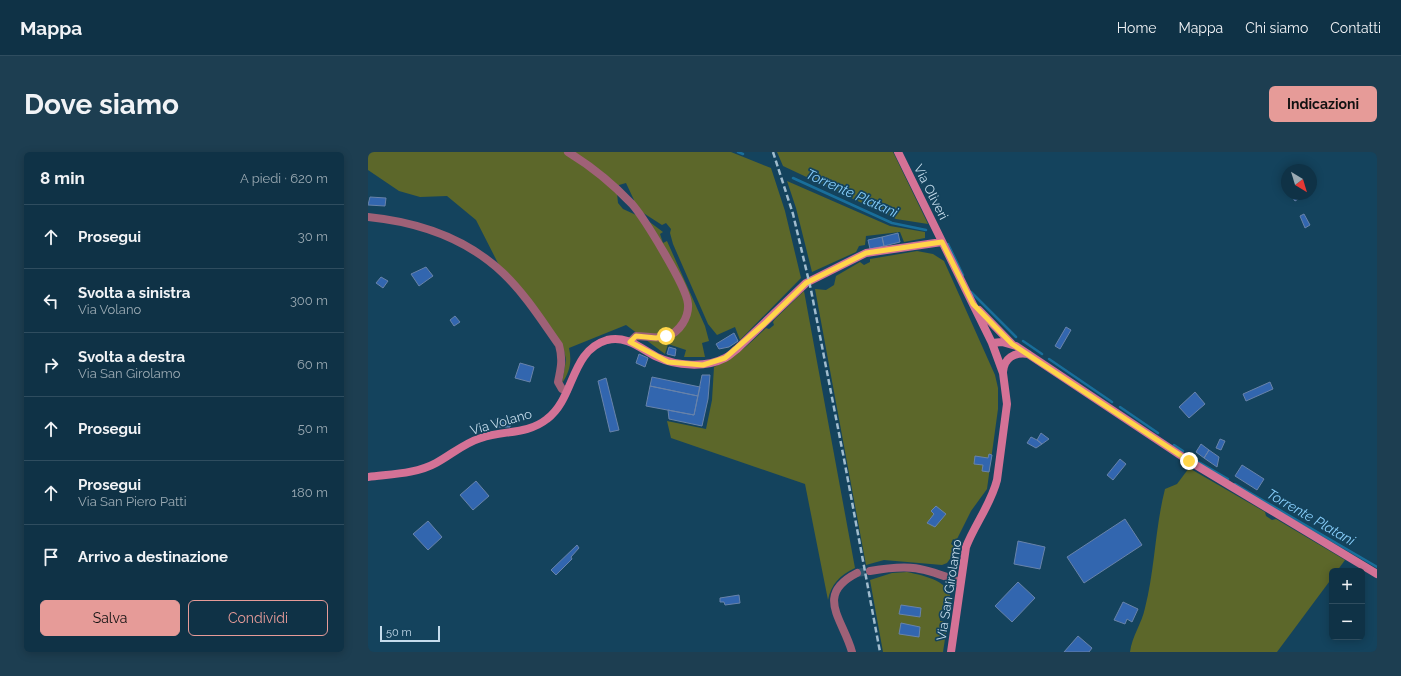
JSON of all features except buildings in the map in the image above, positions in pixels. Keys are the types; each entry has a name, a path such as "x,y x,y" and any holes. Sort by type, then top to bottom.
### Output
{"street":[{"path":"568,152 584,162 632,205 663,251 685,290 688,302 688,312 685,321 677,330 666,336 656,338 636,336 630,342"},
{"name":"Via Oliveri","path":"898,152 942,242"},
{"path":"368,217 398,220 430,229 454,239 502,272 517,289 559,345 562,355 562,366 558,382 562,388 567,390"},
{"name":"Via Volano","path":"368,477 418,470 435,464 481,437 530,429 553,414 567,390 581,359 591,349 607,340 622,339 668,362 703,365 725,358 764,324 806,283 866,253 942,242"},
{"name":"Via San Girolamo","path":"942,242 992,343 1003,373 1007,404 997,480 990,500 972,532 966,547 951,652"},
{"path":"973,304 1012,344 1189,461 1377,574"},
{"path":"992,343 1012,344"},
{"path":"1003,373 1004,366 1010,356 1021,353 1028,354"},
{"path":"870,571 895,567 914,567 934,572 960,582"},
{"path":"852,652 833,605 836,590 844,580 857,573"}],"green space":[{"path":"368,152 731,152 771,168 785,211 801,278 740,340 735,327 717,335 708,324 673,244 670,233 671,229 666,223 662,225 634,207 634,200 626,183 619,185 617,193 618,203 623,209 647,220 663,232 660,234 663,243 667,241 705,326 709,341 702,343 705,357 684,357 686,350 668,344 665,354 626,325 569,348 570,366 562,383 566,360 564,350 539,312 502,271 476,220 447,196 420,197 399,191 368,170"},
{"path":"777,152 893,152 928,224 896,219 783,166"},
{"path":"787,181 890,226 925,232 925,238 904,242 900,232 866,236 865,245 859,246 856,252 812,272 796,208"},
{"path":"917,251 933,254 944,261 995,375 998,388 998,409 987,489 971,511 956,541 953,539 951,544 954,546 955,552 947,563 942,565 884,560 866,565 815,289 826,290 834,285 836,276 860,262 864,265 870,262 870,259"},
{"path":"804,291 855,568 837,581 831,589 828,600 805,484 671,438 667,421 706,429 712,400 714,367 735,355 766,328 769,329 774,325 773,322 775,319"},
{"path":"1189,468 1265,512 1266,516 1272,520 1276,519 1345,560 1339,568 1329,568 1329,582 1277,652 1130,652 1133,640 1144,614 1165,489 1177,484"},
{"path":"907,572 924,576 939,582 949,593 951,601 950,611 939,613 940,621 943,621 947,626 943,652 883,652 870,580 892,573"}],"waterway":[{"name":"Torrente Platani","path":"738,152 743,154"},
{"name":"Torrente Platani","path":"793,178 892,223 926,230"},
{"name":"Torrente Platani","path":"948,244 963,275"},
{"name":"Torrente Platani","path":"971,292 1016,337"},
{"name":"Torrente Platani","path":"1023,341 1042,354"},
{"name":"Torrente Platani","path":"1049,359 1112,402"},
{"name":"Torrente Platani","path":"1120,407 1158,433"},
{"name":"Torrente Platani","path":"1174,445 1183,451"},
{"name":"Torrente Platani","path":"1190,457 1228,479"},
{"name":"Torrente Platani","path":"1235,484 1377,567"}],"tunnel":[{"path":"857,573 870,571"}],"railway":[{"path":"773,152 793,214 811,290 880,652"}],"route":[{"path":"666,336 656,338 636,336 632,338 630,342 636,343 668,362 703,365 725,358 737,349 806,283 866,253 942,242 973,304 1012,344 1189,461"}]}
